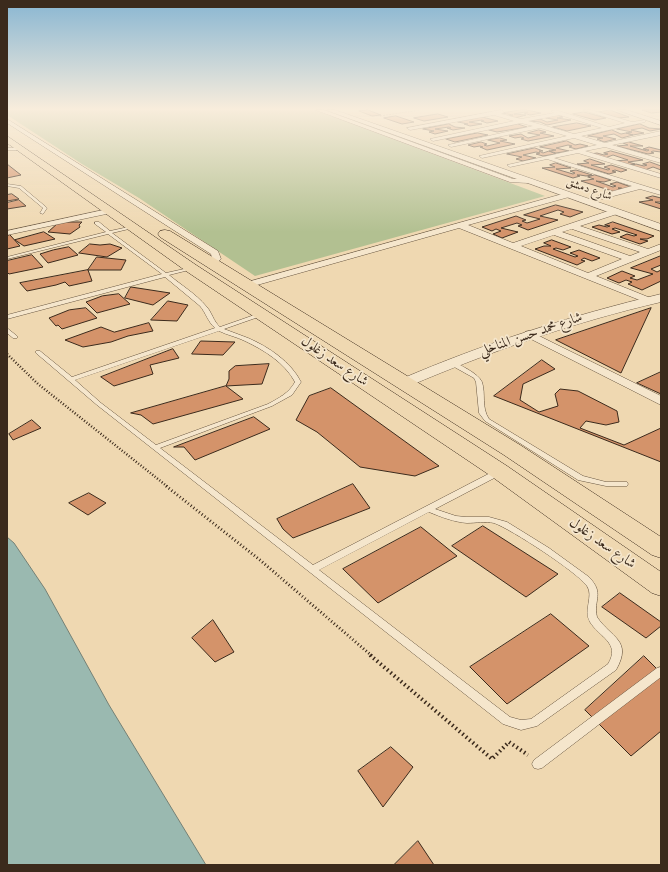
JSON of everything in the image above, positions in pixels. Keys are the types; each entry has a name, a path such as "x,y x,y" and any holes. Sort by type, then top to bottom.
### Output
{"main road":[{"name":"شارع سعد زغلول","path":"23,151 247,285 512,450 661,549"},
{"name":"شارع سعد زغلول","path":"45,151 78,183 103,217 131,227 190,268 499,471 661,586"}],"street":[{"path":"45,151 215,253 217,259 210,263"},
{"path":"435,151 512,181 528,181"},
{"name":"شارع دمشق","path":"437,151 517,177 661,228"},
{"path":"467,151 532,172 517,177"},
{"path":"482,156 506,151"},
{"path":"510,165 577,151 661,176"},
{"path":"624,151 661,161"},
{"path":"548,157 661,193"},
{"path":"598,195 640,187 661,181"},
{"path":"247,285 566,195"},
{"name":"شارع دمشق","path":"598,195 617,202"},
{"path":"513,246 614,212"},
{"path":"7,233 103,217"},
{"path":"460,225 588,276 655,300"},
{"path":"571,226 648,252"},
{"path":"553,232 629,258"},
{"path":"588,276 629,258 661,247"},
{"name":"شارع محمد حسن المناخلي","path":"404,383 451,363 529,334 587,316 655,300"},
{"path":"529,334 661,401"}],"lane":[{"path":"7,185 20,187 45,208 42,213"},
{"path":"103,217 109,232 204,306 213,324 220,329 256,344 287,366 295,374 298,382 294,390 285,398 270,405 156,448"},
{"path":"7,258 131,227"},
{"path":"7,317 190,268"},
{"path":"70,380 262,314"},
{"path":"7,330 15,337"},
{"path":"38,352 70,380 156,448 507,721 521,725 533,723 612,667 618,656 617,650 609,636 594,622 591,609 595,599 594,592 585,578 505,524 488,519 459,519 429,509"},
{"path":"451,363 476,377 480,386 482,413 487,420 581,478 602,483 624,484"},
{"path":"313,569 499,471"},
{"path":"538,764 661,671"}],"path":[{"path":"7,354 38,384 260,560 492,759 509,742 538,764"}],"green space":[{"path":"62,151 424,151 545,196 255,276 139,198"}],"water":[{"path":"7,537 14,543 45,589 109,705 206,865 7,865"}],"building":[{"path":"522,151 542,151 539,151 543,153 549,151 556,154 543,156 536,154 540,153 536,152 523,155 536,158 523,161 516,159 522,157 507,154"},
{"path":"549,151 568,151 569,151 556,153"},
{"path":"611,151 643,160 628,162 635,164 629,165 613,161 628,160 613,155 605,158 591,154 597,153 604,155 608,154 604,153"},
{"path":"635,151 661,151 661,152 653,151 651,152 654,153 648,154"},
{"path":"590,159 605,164 591,165 608,170 610,169 604,167 611,165 627,170 621,172 615,170 612,171 616,172 609,174 577,164 589,163 584,161"},
{"path":"650,162 661,166 661,170 653,167 645,170 629,166 636,164 644,166 647,165 643,164"},
{"path":"556,163 571,168 556,169 573,174 575,173 570,171 576,170 592,175 577,175 580,176 573,178 542,168 555,167 550,165"},
{"path":"7,164 21,175 7,178"},
{"path":"595,175 611,180 604,182 596,181 613,187 616,186 610,184 617,182 634,188 627,190 618,188 622,189 615,192 581,181 594,179 588,177"},
{"path":"12,194 19,199 7,201 7,195"},
{"path":"653,196 661,198 661,202 655,202 661,204 661,209 639,202 653,200 646,198"},
{"path":"19,200 26,206 7,209 7,203"},
{"path":"556,205 583,212 570,217 560,214 564,212 558,210 540,216 558,220 528,230 518,226 522,225 517,223 501,228 518,232 502,238 493,234 501,231 496,229 492,231 482,227 516,216 526,220 522,221 527,223 540,219 524,215"},
{"path":"82,222 79,225 80,227 70,234 48,232 58,223"},
{"path":"613,222 654,236 647,239 640,239 648,241 640,244 620,237 627,234 634,236 637,235 615,228 612,229 620,232 612,234 592,227 599,225 607,227 610,226 605,225"},
{"path":"44,232 55,239 24,246 15,240"},
{"path":"10,235 20,246 7,249 7,236"},
{"path":"552,240 571,247 563,250 556,248 553,249 575,257 578,256 570,253 579,250 600,258 592,261 584,258 581,260 585,261 577,265 535,249 544,246 551,246 544,243"},
{"path":"90,244 110,244 122,248 107,257 79,253"},
{"path":"69,247 78,255 48,263 40,254 53,250"},
{"path":"32,255 43,267 9,274 7,272 7,261"},
{"path":"661,256 661,265 651,269 657,272 661,270 661,281 642,290 628,284 632,282 626,280 619,283 607,278 622,271 635,276 630,278 637,280 653,274 631,268"},
{"path":"97,257 126,260 121,270 88,270"},
{"path":"88,270 92,281 69,286 65,282 27,291 20,283"},
{"path":"131,287 170,293 153,305 125,298"},
{"path":"119,294 130,304 97,313 86,302 102,296"},
{"path":"168,301 188,305 177,321 151,320"},
{"path":"86,308 97,318 62,329 58,325 56,326 49,318 69,310"},
{"path":"651,308 621,373 556,340"},
{"path":"149,323 153,331 128,336 111,342 83,347 65,340 101,327 114,332"},
{"path":"201,341 235,342 223,355 192,354"},
{"path":"173,349 179,358 150,365 153,374 114,386 101,377"},
{"path":"542,360 555,369 523,384 520,400 539,412 558,406 555,394 560,389 578,391 617,411 619,422 606,425 586,421 580,428 624,445 661,428 661,462 494,396"},
{"path":"269,364 262,384 226,386 229,379 229,371 235,366"},
{"path":"661,372 661,394 637,383"},
{"path":"226,386 243,399 153,424 141,415 131,413"},
{"path":"331,388 439,466 415,476 360,467 317,432 296,420 309,396"},
{"path":"254,417 270,429 195,460 184,447 174,447"},
{"path":"32,420 41,428 13,440 9,434"},
{"path":"353,484 370,508 293,538 283,529 277,519"},
{"path":"89,493 106,503 88,515 69,503"},
{"path":"483,526 558,574 526,597 452,546"},
{"path":"421,527 457,556 378,603 343,569"},
{"path":"620,593 661,622 661,626 646,638 602,607"},
{"path":"551,614 589,646 507,704 470,667"},
{"path":"213,620 234,652 215,662 192,638"},
{"path":"644,656 661,673 661,731 631,756 585,710"},
{"path":"391,747 413,767 383,807 358,771"},
{"path":"418,841 434,865 394,865"}]}
